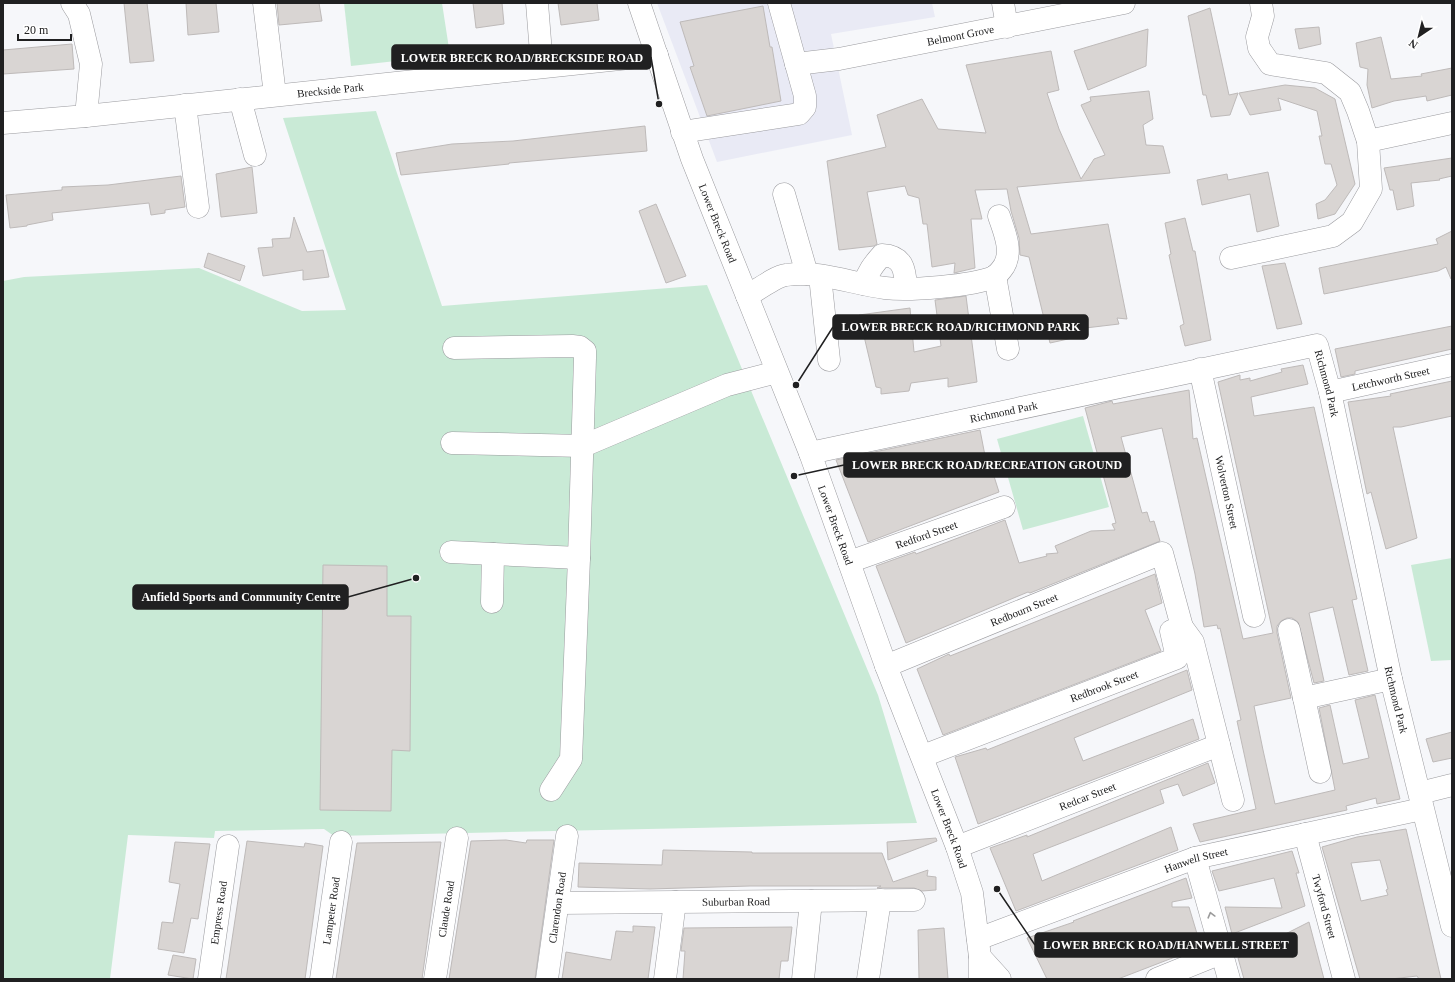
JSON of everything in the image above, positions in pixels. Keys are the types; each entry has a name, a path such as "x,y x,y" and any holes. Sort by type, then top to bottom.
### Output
{"street":[{"path":"72,3 79,14 91,64 86,116"},
{"path":"264,3 275,95"},
{"path":"536,3 542,66"},
{"name":"Lower Breck Road","path":"639,3 692,159 810,453 886,666 923,756 957,847 972,893 979,948 980,979"},
{"path":"682,132 799,114 805,107 805,96 779,3"},
{"path":"1003,3 1007,27"},
{"name":"Belmont Grove","path":"796,64 839,59 1124,3"},
{"path":"1231,258 1333,236 1352,222 1371,189 1368,141 1350,92 1326,73 1270,64 1259,48 1257,37 1263,16 1261,3"},
{"name":"Breckside Park","path":"3,123 86,116 240,98 656,55"},
{"path":"240,98 255,155"},
{"path":"185,104 198,207"},
{"path":"1368,141 1452,124"},
{"path":"784,194 813,275 830,360"},
{"path":"746,296 784,275 813,275 887,288 943,287 978,281 995,276 1005,266 1008,255 1007,241 999,216"},
{"path":"864,284 868,272 874,264 882,256 892,256 900,262 905,273 906,287"},
{"path":"995,276 1008,349"},
{"name":"Richmond Park","path":"810,453 1317,344 1330,392 1391,679 1452,926"},
{"path":"454,348 580,347 585,351 586,358 571,759 550,790"},
{"name":"Letchworth Street","path":"1330,392 1452,365"},
{"name":"Wolverton Street","path":"1200,369 1254,616"},
{"path":"452,443 582,446 727,386 777,372"},
{"name":"Redford Street","path":"849,562 1004,507"},
{"path":"451,552 579,558"},
{"name":"Redbourn Street","path":"886,666 1162,553 1182,627"},
{"path":"492,602 493,554"},
{"path":"1182,627 1193,642 1233,800"},
{"name":"Redbrook Street","path":"923,756 1177,658 1171,631 1182,627"},
{"path":"1289,630 1320,772"},
{"path":"1304,698 1391,679"},
{"name":"Redcar Street","path":"957,847 1219,744"},
{"name":"Hanwell Street","path":"979,948 1195,858 1305,834 1421,801 1452,785"},
{"name":"Twyford Street","path":"1305,834 1344,979"},
{"name":"Clarendon Road","path":"547,979 567,836"},
{"name":"Claude Road","path":"435,979 457,838"},
{"name":"Lampeter Road","path":"320,979 341,842"},
{"name":"Empress Road","path":"209,979 228,846"},
{"path":"1195,858 1229,979"},
{"path":"868,979 880,900"},
{"name":"Suburban Road","path":"558,903 914,900"},
{"path":"803,979 811,901"},
{"path":"665,979 675,902"},
{"path":"979,948 1000,979"},
{"path":"1157,979 1221,953"}],"shaded area":[{"path":"657,3 932,3 935,17 831,34 852,135 717,162"}],"green space":[{"path":"344,3 442,3 450,55 351,66"},
{"path":"376,111 442,306 707,285 878,695 917,823 334,836 324,829 215,831 214,838 128,835 110,979 3,979 3,281 24,277 199,268 302,311 346,310 283,118"},
{"path":"1083,416 1109,507 1023,530 997,439"},
{"path":"1452,558 1452,660 1431,661 1411,565"}],"building":[{"path":"124,3 147,3 154,61 130,63"},
{"path":"186,3 216,3 219,32 188,35"},
{"path":"277,3 319,3 322,21 279,25"},
{"path":"473,3 502,3 504,24 476,28"},
{"path":"558,3 597,3 599,20 561,25"},
{"path":"763,6 770,47 772,47 781,101 707,116 690,67 694,66 680,22"},
{"path":"1210,8 1229,95 1238,93 1230,115 1211,117 1206,95 1203,95 1188,16"},
{"path":"1319,27 1321,44 1299,49 1295,29"},
{"path":"1148,29 1146,66 1088,90 1074,51"},
{"path":"1381,37 1391,79 1422,76 1421,74 1452,68 1452,95 1427,101 1426,96 1394,101 1372,108 1367,85 1368,69 1360,67 1356,43"},
{"path":"72,44 74,69 3,74 3,50"},
{"path":"1051,51 1059,90 1047,93 1059,129 1081,179 1094,159 1105,155 1081,105 1091,101 1090,97 1149,91 1153,119 1143,125 1146,145 1163,146 1170,173 1017,187 1031,234 1108,224 1127,319 1117,318 1119,324 1077,329 1077,337 1050,343 1029,257 1020,255 1019,238 1011,211 1007,189 975,190 982,219 971,219 975,268 954,273 955,263 932,267 927,224 923,224 919,198 908,195 905,186 867,192 877,244 874,246 839,250 827,161 886,147 877,115 922,99 938,129 986,133 966,65"},
{"path":"1285,85 1315,88 1335,99 1355,184 1335,214 1318,219 1316,204 1325,200 1337,185 1331,164 1325,164 1319,136 1322,136 1317,111 1278,98 1281,110 1250,115 1239,93"},
{"path":"645,126 647,151 509,163 401,175 396,153 452,144 513,141"},
{"path":"1452,158 1452,176 1439,179 1440,180 1411,183 1414,206 1397,210 1393,190 1390,190 1384,168"},
{"path":"252,167 257,213 221,217 216,174"},
{"path":"1268,172 1279,226 1257,232 1250,194 1202,205 1197,180 1227,174 1228,180"},
{"path":"181,176 185,207 165,210 165,213 151,215 149,203 52,213 53,220 10,228 6,195 62,190 62,187 108,185"},
{"path":"656,204 686,276 666,283 639,211"},
{"path":"294,217 307,252 323,250 329,277 303,280 303,270 263,276 258,248 273,247 272,239 290,238"},
{"path":"1185,218 1193,251 1195,251 1211,340 1185,346 1180,326 1184,324 1169,255 1171,254 1165,223"},
{"path":"1452,231 1451,279 1446,267 1438,271 1324,294 1319,268 1438,244 1436,239"},
{"path":"208,253 245,266 240,281 204,267"},
{"path":"1285,263 1302,324 1277,329 1262,266"},
{"path":"966,296 977,382 948,387 948,378 911,383 909,391 881,394 881,388 876,387 859,315 910,308 914,352 941,346 935,300"},
{"path":"1452,326 1452,349 1355,371 1355,374 1341,377 1335,349"},
{"path":"1303,365 1308,384 1251,397 1254,416 1314,407 1357,599 1352,600 1368,671 1349,675 1333,607 1309,613 1324,681 1314,683 1298,622 1292,618 1287,618 1281,621 1277,626 1277,633 1291,698 1254,706 1275,804 1335,790 1319,708 1330,705 1343,764 1369,758 1355,700 1375,695 1400,799 1377,804 1376,798 1346,806 1347,810 1200,842 1193,824 1256,809 1237,721 1241,720 1220,628 1218,629 1217,625 1204,627 1195,574 1162,428 1121,437 1142,513 1147,512 1150,522 1154,521 1160,541 1030,593 1028,592 906,643 876,566 915,552 916,554 1005,520 1019,563 1047,556 1046,554 1058,553 1055,546 1091,531 1115,530 1112,524 1116,523 1085,408 1112,401 1113,404 1189,390 1193,439 1197,438 1243,639 1273,633 1218,382 1240,375 1240,380 1250,378 1250,381 1282,372 1281,369"},
{"path":"1452,381 1452,416 1401,427 1393,427 1417,538 1386,549 1371,492 1367,494 1348,402 1391,396 1390,394"},
{"path":"980,430 988,471 992,470 999,492 868,542 836,460"},
{"path":"323,565 387,566 387,616 411,616 410,751 392,750 391,811 320,810"},
{"path":"1155,574 1162,603 1145,610 1161,651 943,735 917,669 949,654 950,656"},
{"path":"1187,670 1192,690 1074,738 1083,761 1193,719 1199,739 978,824 955,757 986,748 987,750"},
{"path":"1452,732 1452,758 1433,762 1426,739"},
{"path":"1208,763 1215,783 1183,796 1178,784 1160,790 1164,803 1033,854 1042,881 1171,827 1178,850 1016,911 990,848 1027,835 1027,837"},
{"path":"1406,829 1441,979 1419,979 1417,976 1391,979 1360,979 1322,847 1357,837","holes":["1380,860 1388,889 1386,890 1388,895 1361,901 1351,863"]},
{"path":"936,838 937,841 888,860 887,842"},
{"path":"506,840 526,843 527,840 554,840 535,979 449,979 471,841"},
{"path":"247,841 304,847 305,843 323,846 305,979 226,979"},
{"path":"175,842 210,844 198,919 191,918 184,953 158,949 162,922 173,923 180,884 169,882"},
{"path":"441,842 422,979 336,979 357,843"},
{"path":"663,850 752,853 882,853 893,882 928,870 927,876 936,877 936,890 922,891 914,888 877,888 881,886 750,886 650,889 578,887 579,863 662,865"},
{"path":"1292,851 1299,873 1296,873 1305,906 1232,934 1225,907 1282,908 1274,878 1219,891 1212,871"},
{"path":"1186,878 1192,898 1172,902 1172,907 1189,907 1201,947 1118,979 1047,979 1027,938 1074,922 1073,921"},
{"path":"1309,922 1324,979 1244,979 1238,958"},
{"path":"633,926 655,927 648,979 562,979 566,952 611,960 616,931 633,932"},
{"path":"792,927 788,961 781,961 779,979 683,979 685,951 681,951 684,928"},
{"path":"944,928 948,979 919,979 918,930"},
{"path":"173,955 196,959 193,979 168,975"}],"place":[{"name":"LOWER BRECK ROAD/BRECKSIDE ROAD","path":"659,104"},
{"name":"LOWER BRECK ROAD/RICHMOND PARK","path":"796,385"},
{"name":"LOWER BRECK ROAD/RECREATION GROUND","path":"794,476"},
{"name":"Anfield Sports and Community Centre","path":"416,578"},
{"name":"LOWER BRECK ROAD/HANWELL STREET","path":"997,889"}]}
